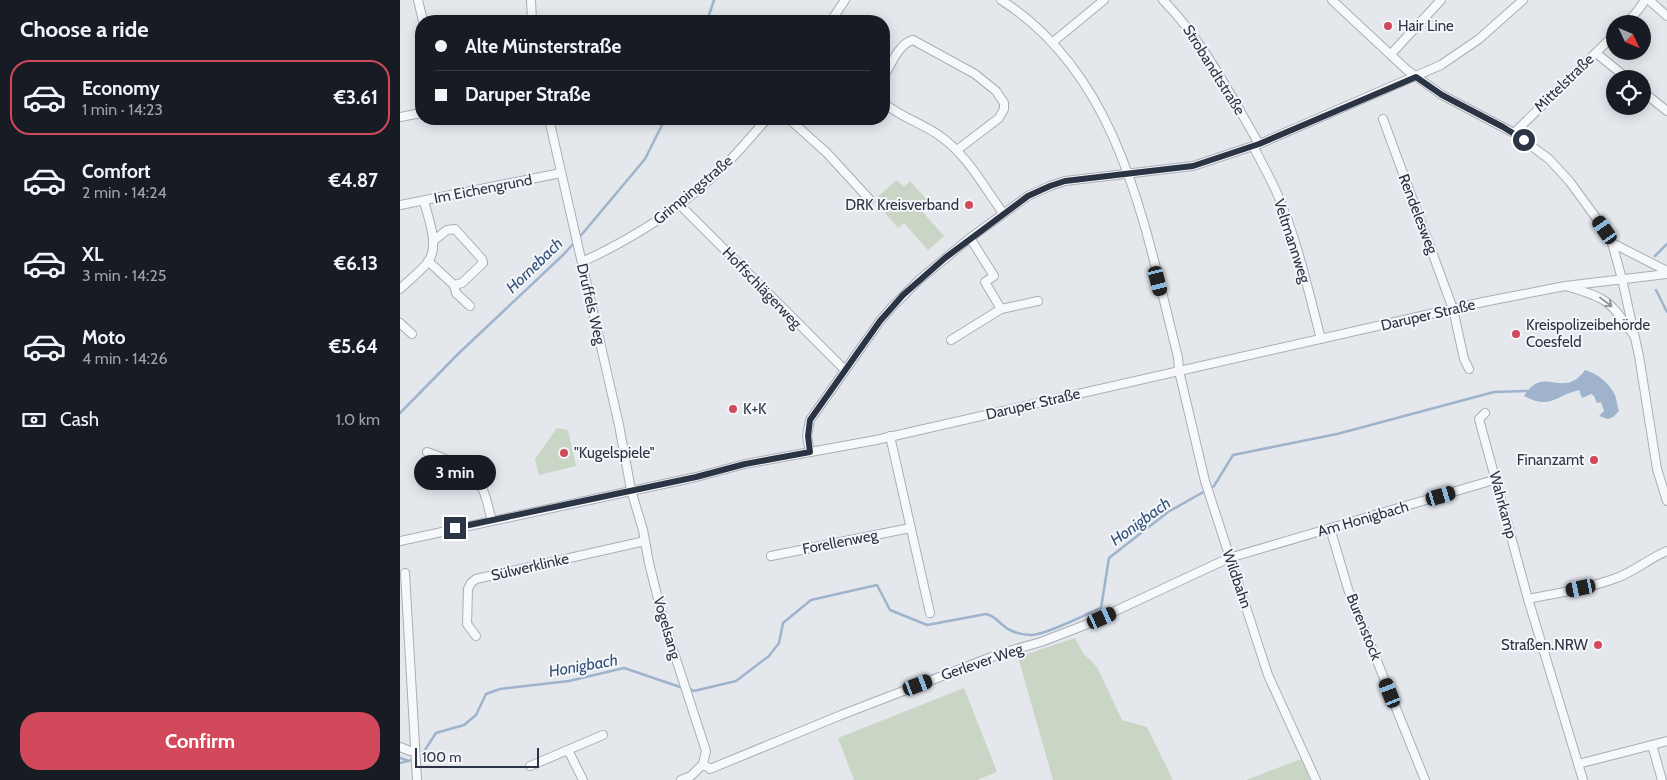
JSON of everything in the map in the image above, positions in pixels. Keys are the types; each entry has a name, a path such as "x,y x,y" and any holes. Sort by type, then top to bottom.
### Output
{"street":[{"path":"418,0 422,15"},
{"path":"531,0 532,15"},
{"path":"835,15 845,0"},
{"name":"Wildbahn","path":"1001,0 1030,21 1053,42 1088,87 1109,127 1129,173 1178,357 1179,371 1204,481 1268,675 1316,780"},
{"path":"1053,42 1104,0"},
{"name":"Strobandtstraße","path":"1163,0 1182,20 1210,60 1256,145"},
{"path":"1332,0 1416,77 1442,95 1514,133 1549,159 1570,182 1605,230 1612,243 1622,278 1657,469 1667,501"},
{"path":"1391,54 1442,0"},
{"path":"810,452 808,436 810,420 891,308 926,274 970,238 1028,196 1065,181 1193,166 1256,145 1441,65 1469,46 1522,0"},
{"path":"1634,15 1645,0"},
{"path":"1649,0 1667,16"},
{"path":"890,67 903,46 913,40 975,74 996,91 1004,103 1002,114 957,150"},
{"name":"Mittelstraße","path":"1514,133 1606,43"},
{"path":"1596,53 1617,70"},
{"path":"1651,98 1667,110"},
{"path":"890,107 940,136 957,150 1004,213"},
{"path":"400,117 415,114"},
{"name":"Rendelesweg","path":"1383,119 1453,309"},
{"name":"Druffels Weg","path":"550,125 619,424 631,490"},
{"name":"Grimpingstraße","path":"582,262 626,241 680,205 723,167 762,125"},
{"path":"796,125 827,153 870,200"},
{"name":"Veltmannweg","path":"1256,145 1286,217 1304,272 1320,339"},
{"name":"Im Eichengrund","path":"402,203 424,201 561,173"},
{"path":"400,290 428,261 432,254 432,241 424,201"},
{"name":"Hoffschlägerweg","path":"680,205 845,370"},
{"path":"432,241 451,228 482,259 483,263 462,283 454,286"},
{"path":"970,238 994,276 984,282 1001,309"},
{"name":"Daruper Straße","path":"1612,243 1667,273"},
{"path":"428,261 454,286 456,293 470,306"},
{"name":"Daruper Straße","path":"400,541 696,477 745,464 890,436 1453,309 1565,286 1667,273"},
{"path":"1565,286 1594,294 1604,300 1617,311 1634,337"},
{"path":"951,340 1001,309 1038,301"},
{"path":"1453,309 1464,359 1469,369"},
{"path":"400,323 412,334"},
{"name":"Wahrkamp","path":"1484,413 1479,419 1497,479 1528,599 1583,780"},
{"path":"890,436 930,613"},
{"path":"427,452 444,458 476,479 483,490 492,520"},
{"name":"Am Honigbach","path":"1229,558 1497,479"},
{"name":"Vogelsang","path":"631,490 663,619 706,751 703,764"},
{"name":"Forellenweg","path":"771,556 910,528"},
{"name":"Burenstock","path":"1330,528 1348,589 1425,780"},
{"name":"Sülwerklinke","path":"476,636 467,624 468,589 476,579 645,541"},
{"path":"1528,599 1599,584 1640,567 1667,551"},
{"name":"Gerlever Weg","path":"703,764 710,769 1002,653 1026,647 1077,629 1229,558"},
{"path":"405,573 403,589 417,780"},
{"path":"530,766 603,735"},
{"path":"1578,764 1667,741"},
{"path":"1652,745 1662,780"},
{"path":"400,746 415,753"},
{"path":"568,750 582,780"},
{"path":"681,780 691,776 703,764"}],"green space":[{"path":"897,180 904,187 910,181 928,201 920,209 944,236 928,250 904,223 898,228 874,200"},
{"path":"557,428 568,430 576,466 539,475 535,459"},
{"path":"1075,638 1083,653 1097,667 1122,720 1147,727 1173,780 1053,780 1018,657"},
{"path":"964,688 997,772 977,780 854,780 838,738"},
{"path":"1301,759 1310,780 1246,780"}],"water":[{"path":"1585,370 1598,376 1613,391 1619,411 1613,417 1608,419 1599,416 1604,411 1601,402 1597,403 1591,394 1582,398 1579,390 1546,402 1540,402 1524,396 1531,387 1539,382 1569,382 1577,379"}],"waterway":[{"name":"Hornebach","path":"709,15 714,0"},
{"name":"Hornebach","path":"400,413 458,354 563,255 645,159 662,125"},
{"path":"1655,256 1667,244"},
{"path":"1656,290 1667,312"},
{"name":"Honigbach","path":"689,689 694,691 736,681 769,656 779,643 783,623 811,600 877,585 890,610 927,625 986,614 1008,629 1016,632 1031,635 1046,632 1101,608 1109,558 1168,512 1214,486 1233,455 1337,434 1494,392 1527,391"},
{"name":"Honigbach","path":"400,758 409,761 423,753 436,733 464,725 476,715 486,694 500,689 569,681 624,668 683,688"},
{"name":"Honigbach","path":"400,763 408,761"}],"place":[{"name":"Hair Line","path":"1388,26"},
{"name":"DRK Kreisverband","path":"969,205"},
{"name":"Kreispolizeibehörde Coesfeld","path":"1516,334"},
{"name":"K+K","path":"733,409"},
{"name":"\"Kugelspiele\"","path":"564,453"},
{"name":"Finanzamt","path":"1594,460"},
{"name":"Straßen.NRW","path":"1598,645"}],"route":[{"path":"455,528 696,477 745,464 810,452 808,427 810,420 891,308 933,268 970,238 1028,196 1050,186 1065,181 1193,166 1259,144 1416,77 1442,95 1524,140"}]}
